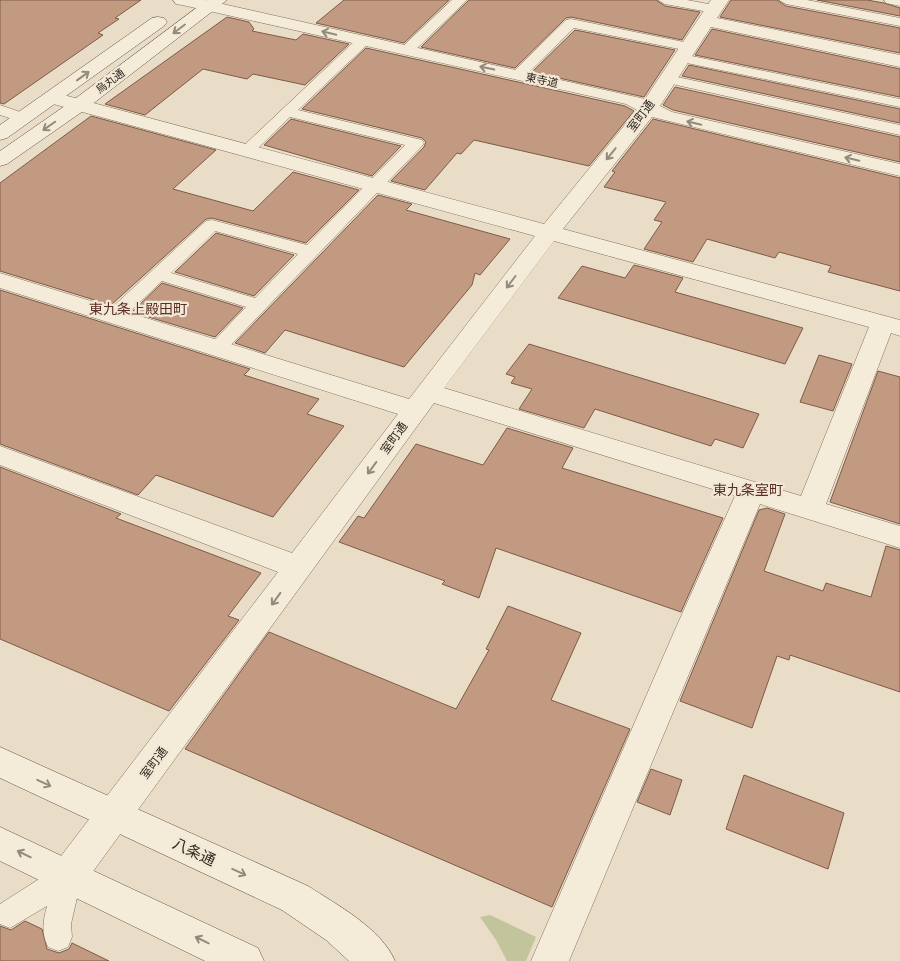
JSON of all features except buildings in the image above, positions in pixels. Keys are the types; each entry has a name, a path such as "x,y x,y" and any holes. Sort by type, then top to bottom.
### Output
{"street":[{"name":"東寺道","path":"185,0 214,3 363,41 632,100 666,116 900,170"},
{"name":"烏丸通","path":"0,134 53,98 185,0"},
{"name":"烏丸通","path":"0,160 79,105 214,3"},
{"name":"室町通","path":"68,876 421,401 549,232 648,109 714,10"},
{"path":"714,10 900,61"},
{"path":"53,98 891,325 810,510"},
{"path":"0,280 217,348 421,401 751,492 900,538"},
{"path":"0,455 298,568"},
{"path":"550,961 689,632 751,492"},
{"name":"八条通","path":"0,762 295,898 339,927 376,961"},
{"path":"0,843 245,961"}],"lane":[{"path":"408,50 460,0"},
{"path":"665,0 714,10"},
{"path":"786,0 900,22"},
{"path":"892,0 900,2"},
{"path":"518,75 571,23 900,103"},
{"path":"247,150 363,41"},
{"path":"668,79 900,130"},
{"path":"0,110 24,118"},
{"path":"217,348 421,138 287,112"},
{"path":"114,316 212,225 310,252"},
{"path":"159,275 259,305"},
{"path":"10,914 68,876"},
{"path":"58,937 57,924 68,876"}],"green space":[{"path":"490,915 536,937 526,961 507,961 496,940 480,917"}],"district":[{"name":"東九条上殿田町","path":"138,309"},
{"name":"東九条室町","path":"748,490"}]}
